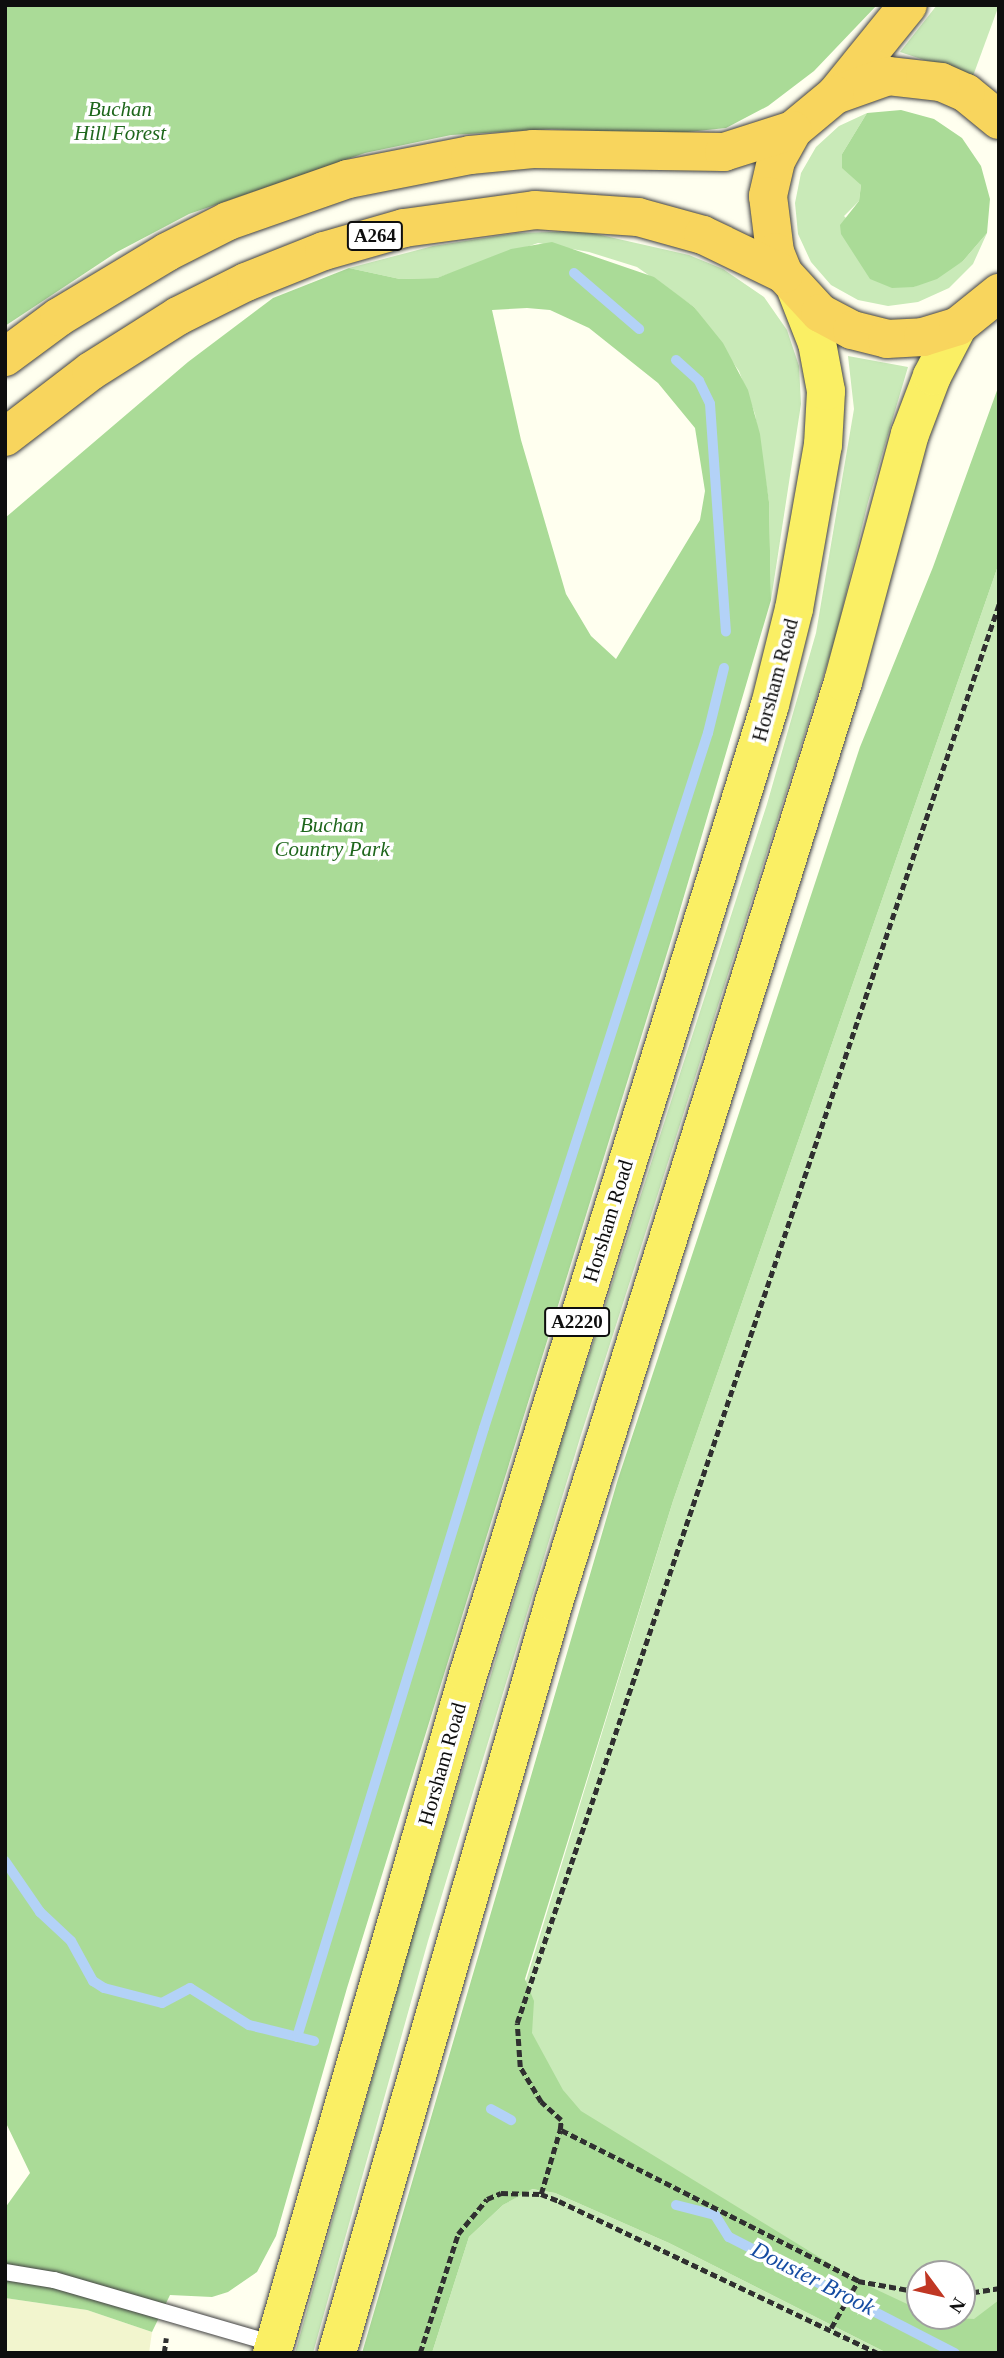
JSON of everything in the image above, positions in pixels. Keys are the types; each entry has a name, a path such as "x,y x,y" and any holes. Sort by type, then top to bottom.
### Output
{"highway":[{"path":"908,5 835,95 793,130 776,161 768,196 775,252 789,280 820,313 852,330 887,339 923,337 958,326 999,293"},
{"path":"835,95 888,76 915,76 966,93 999,120"},
{"path":"5,358 59,317 167,252 228,222 348,179 470,155 533,149 724,152 793,130"},
{"name":"A264","path":"5,438 91,372 178,316 246,282 324,251 404,228 535,210 638,217 703,235 789,280"}],"main road":[{"name":"Horsham Road","path":"274,2348 468,1675 770,705 793,609 823,445 826,391 817,343 789,280"},
{"name":"A2220","path":"337,2353 554,1602 844,682 910,435 932,376 958,326"}],"lane":[{"path":"5,2272 54,2280 274,2348"}],"path":[{"path":"541,2194 561,2120 541,2102 520,2067 517,2023 999,604"},
{"path":"560,2130 858,2281 906,2290"},
{"path":"421,2353 436,2294 458,2234 487,2199 501,2193 541,2194 831,2328 877,2353"},
{"path":"831,2328 858,2281"},
{"path":"976,2292 999,2288"}],"green space":[{"name":"Buchan Hill Forest","path":"5,5 877,5 814,71 768,106 726,128 668,134 551,129 451,135 365,153 189,214 117,252 5,326"},
{"path":"937,5 999,5 973,76 900,52"},
{"path":"901,110 934,119 962,138 981,166 990,199 987,233 963,261 937,279 914,287 892,288 870,279 841,234 840,225 859,201 861,185 842,168 842,154 867,113"},
{"path":"867,113 842,154 861,185 859,201 844,216 914,287 963,261 987,233 973,264 949,288 918,302 888,306 858,300 831,285 811,262 798,234 795,203 801,173 816,147 839,126"},
{"path":"583,231 689,255 723,269 764,297 787,330 799,366 801,404 771,600 769,502 755,414 739,371 694,307 637,267 589,252 538,243 437,278 400,279 349,268 433,246 517,233"},
{"name":"Buchan Country Park","path":"552,242 654,277 694,307 723,343 748,390 760,434 769,502 771,600 672,937 347,1988 276,2236 257,2272 228,2292 212,2297 170,2295 152,2332 87,2310 5,2298 5,2208 30,2173 5,2121 5,518 188,362 273,298 349,268 400,279 437,278 511,249","holes":["492,310 550,310 589,328 658,383 695,428 705,491 700,520 616,659 591,636 566,594 521,440"]},
{"path":"848,356 908,367 868,502 835,639 580,1438 428,1941 313,2353 295,2353 412,1937 564,1433 767,804 816,633 854,409"},
{"path":"999,385 999,563 673,1501 525,1979 534,2001 532,2033 563,2090 581,2111 858,2281 906,2303 906,2330 976,2330 976,2317 999,2300 999,2353 887,2353 669,2243 555,2193 532,2189 503,2205 469,2237 432,2353 362,2353 618,1479 860,747 933,567"},
{"path":"999,563 999,2353 949,2330 976,2330 976,2260 906,2260 906,2311 484,2118 673,1501"},
{"path":"531,2189 555,2193 669,2243 887,2353 432,2353 469,2237 503,2205"},
{"path":"5,2298 87,2310 152,2332 149,2353 5,2353"}],"waterway":[{"path":"574,273 639,329"},
{"path":"676,360 699,381 710,404 726,631"},
{"path":"297,2037 484,1428 708,733 724,668"},
{"name":"Douster Brook","path":"5,1861 40,1912 71,1941 93,1981 104,1988 162,2003 190,1988 249,2025 314,2041"},
{"name":"Douster Brook","path":"491,2109 511,2120"},
{"name":"Douster Brook","path":"676,2205 715,2215 729,2237 955,2353"}]}
